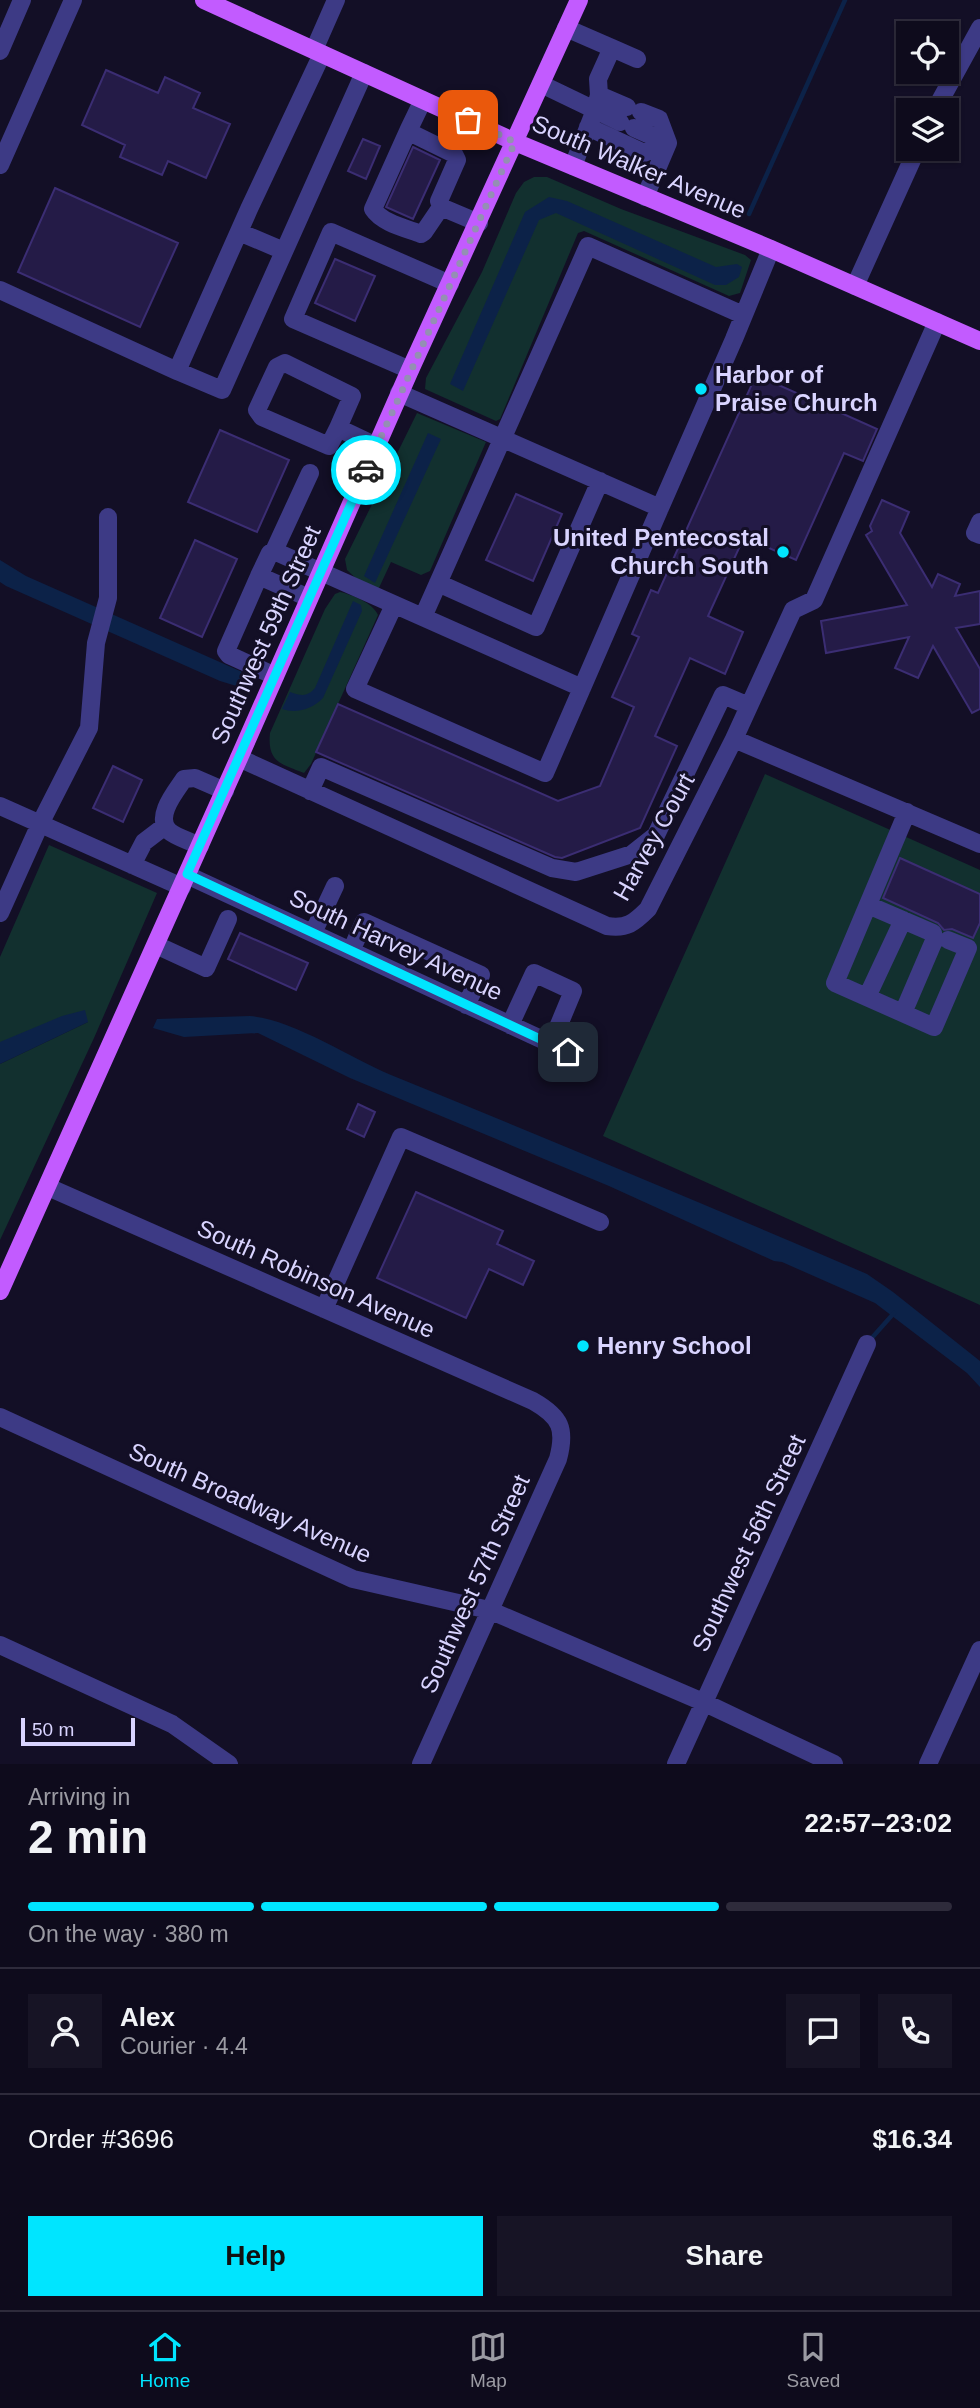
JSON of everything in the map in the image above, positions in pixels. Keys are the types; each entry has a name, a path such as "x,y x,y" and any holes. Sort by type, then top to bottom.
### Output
{"main road":[{"name":"South Walker Avenue","path":"204,0 515,142 771,249 980,341"},
{"name":"Southwest 59th Street","path":"0,1290 185,881 410,370 579,0"}],"street":[{"path":"0,51 22,0"},
{"path":"0,165 8,128 73,0"},
{"path":"177,371 318,52 336,0"},
{"path":"566,28 637,59"},
{"path":"942,98 980,28"},
{"path":"572,166 597,103 598,79 611,48"},
{"path":"0,290 222,390 364,73"},
{"path":"541,84 631,117 668,143"},
{"path":"423,100 373,209 388,222 421,234 441,207"},
{"path":"588,127 644,153 668,143"},
{"path":"409,129 411,133 454,154 457,160 439,201 441,207 478,223"},
{"path":"645,197 668,143"},
{"path":"855,286 912,161"},
{"path":"239,232 285,251"},
{"path":"410,370 293,319 331,232 450,285"},
{"path":"423,617 588,246 743,315"},
{"path":"394,605 355,689 545,773 771,249"},
{"path":"937,322 814,600 793,610 734,738 980,844"},
{"path":"285,363 352,396 338,428 329,446 262,417 257,410 277,367 285,363"},
{"path":"400,393 660,508"},
{"path":"338,428 376,446"},
{"path":"275,676 229,655 226,651 259,576 270,553 274,551 310,473"},
{"path":"438,583 536,627 600,481"},
{"path":"0,914 40,824 89,728 96,643 108,598 108,517"},
{"path":"980,522 975,533 980,536"},
{"path":"274,551 582,688"},
{"path":"259,576 309,598"},
{"path":"310,790 321,767 552,868 576,872 632,854 656,835 723,695 749,706"},
{"name":"Harvey Court","path":"239,758 607,926 622,928 633,923 648,909 734,738"},
{"path":"200,846 170,832 165,826 165,814 170,799 184,779 195,778 225,791"},
{"name":"South Harvey Avenue","path":"0,806 132,865 185,881 313,933 584,1059"},
{"path":"868,905 938,939 968,948 934,1027 835,983 907,812"},
{"path":"132,865 144,842 165,826"},
{"path":"313,933 335,886"},
{"path":"156,945 206,968 228,919"},
{"path":"867,997 902,920"},
{"path":"351,951 364,922 481,975 466,1005"},
{"path":"903,1013 938,939"},
{"path":"392,970 405,941"},
{"path":"431,988 445,959"},
{"path":"510,1025 534,973 573,991 551,1044"},
{"path":"324,1309 401,1137 600,1222"},
{"name":"South Robinson Avenue","path":"48,1187 533,1401 549,1410 559,1423"},
{"name":"Southwest 56th Street","path":"676,1764 867,1344"},
{"name":"South Broadway Avenue","path":"0,1417 353,1579 489,1611 703,1702 834,1764"},
{"name":"Southwest 57th Street","path":"421,1764 558,1459 562,1442 559,1423"},
{"path":"0,1645 172,1724 229,1764"},
{"path":"928,1764 980,1650"}],"green space":[{"path":"534,177 547,177 621,209 745,255 751,260 740,293 729,296 584,231 578,233 500,419 496,421 425,389 426,378 482,272 516,193 524,182"},
{"path":"417,413 486,442 430,571 421,575 391,562 378,590 360,582 347,570 345,559"},
{"path":"340,592 367,603 378,615 311,764 304,773 282,764 273,756 270,733 325,609 335,594"},
{"path":"765,774 980,870 980,1305 603,1136"},
{"path":"49,845 157,893 94,1038 0,1240 0,1064 88,1022 0,1043 0,957"}],"water":[{"path":"549,197 567,201 716,267 737,264 742,267 739,277 726,285 715,285 556,213 539,220 463,391 450,384 525,212"},
{"path":"428,433 441,439 375,583 364,576"},
{"path":"0,560 26,576 249,675 247,685 243,688 220,681 6,586 0,582"},
{"path":"353,601 361,605 362,611 323,698 304,710 282,709 290,692 304,695 315,688"},
{"path":"85,1010 88,1022 0,1064 0,1042 62,1016"},
{"path":"250,1016 284,1024 391,1075 867,1274 980,1361 980,1387 967,1373 875,1303 782,1262 774,1261 609,1186 350,1078 258,1033 184,1037 153,1028 157,1019"}],"building":[{"path":"106,70 158,93 165,77 200,93 193,108 230,124 206,178 168,161 162,175 120,157 125,145 82,125"},
{"path":"363,139 380,146 366,179 348,171"},
{"path":"413,147 440,160 413,219 386,207"},
{"path":"55,188 178,243 140,327 18,272"},
{"path":"335,259 375,276 355,321 315,303"},
{"path":"756,375 877,429 863,461 844,453 796,560 744,537 708,616 743,632 725,674 690,658 655,736 677,746 640,828 562,858 555,857 316,752 338,704 558,801 600,786 634,707 612,697 639,637 632,634 651,590 658,593"},
{"path":"220,430 289,460 257,532 188,502"},
{"path":"516,494 562,514 533,581 486,560"},
{"path":"882,500 909,512 900,533 932,587 938,574 960,584 955,596 980,591 980,624 956,628 980,669 980,709 972,713 933,646 918,678 895,668 909,637 826,653 821,621 907,605 866,535 872,531 870,526"},
{"path":"195,540 237,559 202,637 160,618"},
{"path":"113,766 142,780 123,822 93,808"},
{"path":"900,858 980,894 980,923 973,938 952,929 944,930 938,923 883,898"},
{"path":"240,933 308,963 296,990 228,959"},
{"path":"358,1104 375,1112 364,1137 347,1129"},
{"path":"416,1192 503,1231 497,1244 534,1261 523,1285 489,1269 466,1318 377,1278"}],"waterway":[{"path":"749,214 845,0"},
{"path":"870,1340 894,1313"}],"way so far":[{"path":"366,470 515,142 468,120"}],"place":[{"name":"Harbor of Praise Church","path":"701,389"},
{"name":"United Pentecostal Church South","path":"783,552"},
{"name":"Henry School","path":"583,1346"}],"route":[{"path":"366,470 187,874 568,1052"}]}
